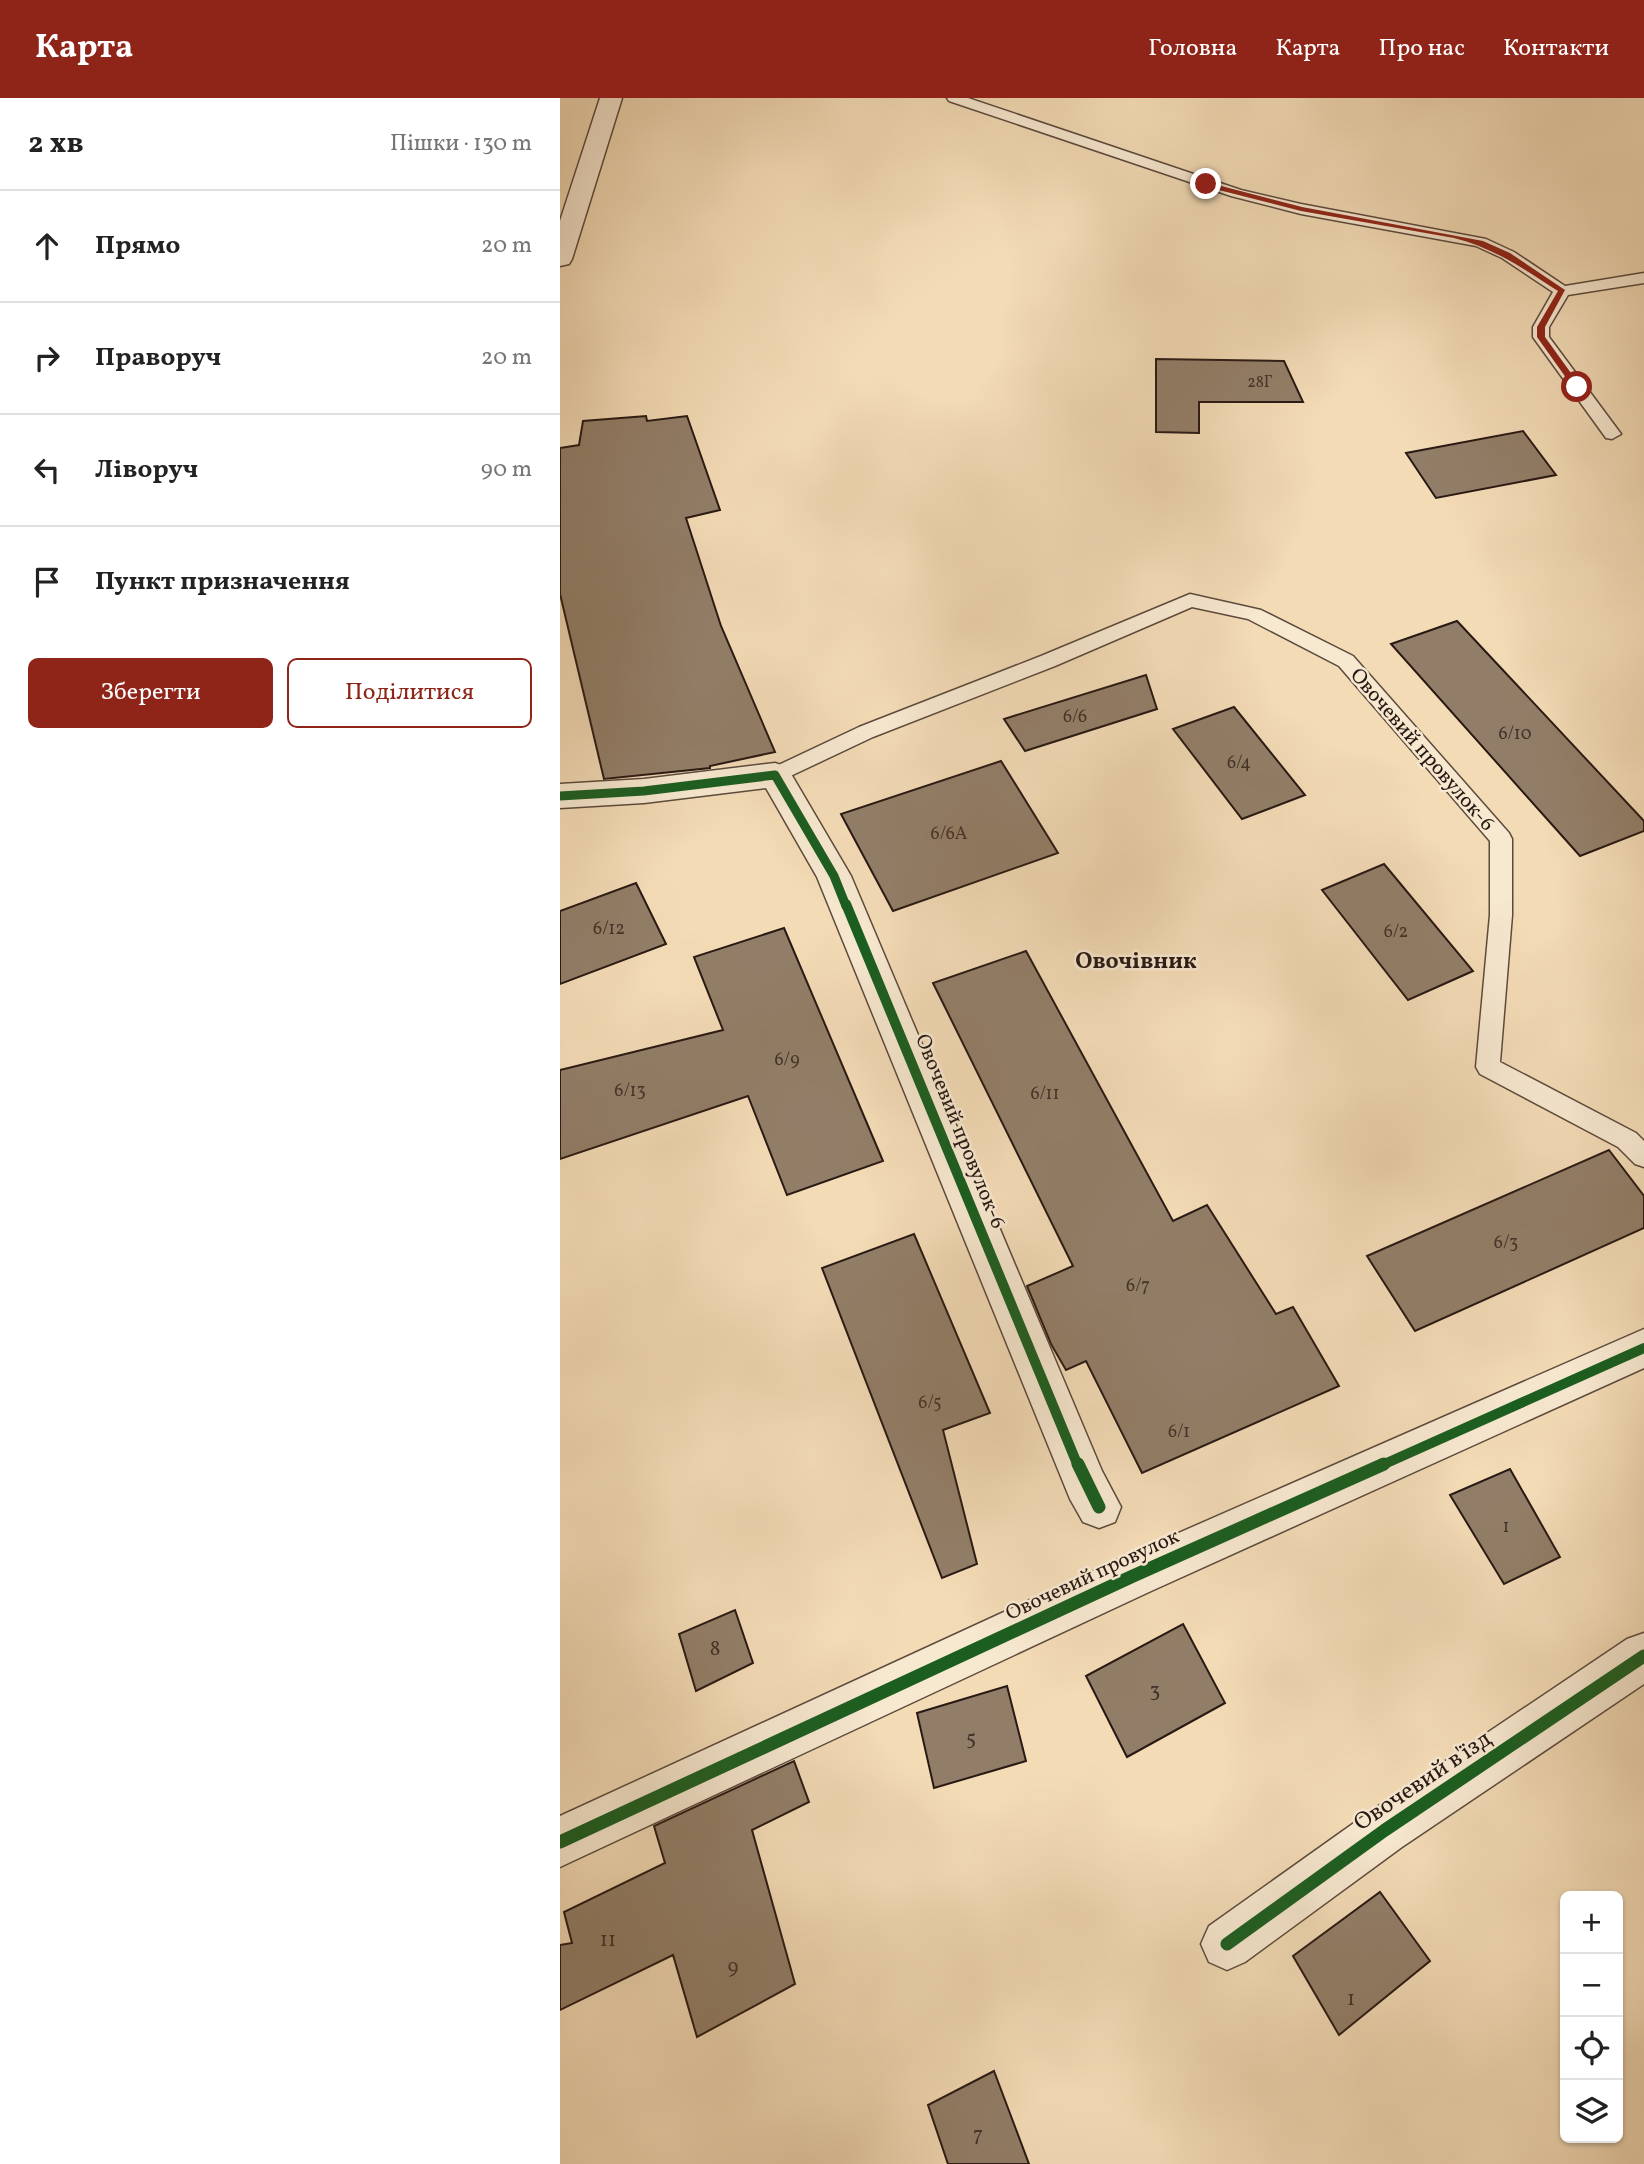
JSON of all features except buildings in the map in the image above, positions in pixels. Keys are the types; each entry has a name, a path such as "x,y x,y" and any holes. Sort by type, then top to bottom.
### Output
{"street":[{"path":"560,259 611,98"},
{"path":"560,796 644,791 775,775"},
{"name":"Овочевий провулок-6","path":"775,775 834,876 1086,1484 1099,1507"},
{"name":"Овочевий провулок","path":"560,1842 1133,1576 1644,1348"},
{"name":"Овочевий в'їзд","path":"1227,1944 1385,1830 1644,1656"}],"lane":[{"path":"954,98 1236,193 1301,209 1480,242 1508,255 1562,290 1644,278"},
{"path":"1562,290 1541,327 1541,337 1612,434"},
{"name":"Овочевий провулок-6","path":"775,775 866,732 1048,661 1191,600 1254,614 1346,661 1501,839 1501,915 1488,1067 1627,1140 1644,1157"}],"cycle path":[{"path":"560,796 644,791 775,775 834,876 1086,1484 1099,1507"},
{"path":"560,1842 1133,1576 1644,1348"},
{"path":"1227,1944 1385,1830 1644,1656"}],"district":[{"name":"Овочівник","path":"1136,960"}],"route":[{"path":"1206,184 1301,209 1480,242 1508,255 1562,290 1541,327 1541,337 1577,387"}]}
